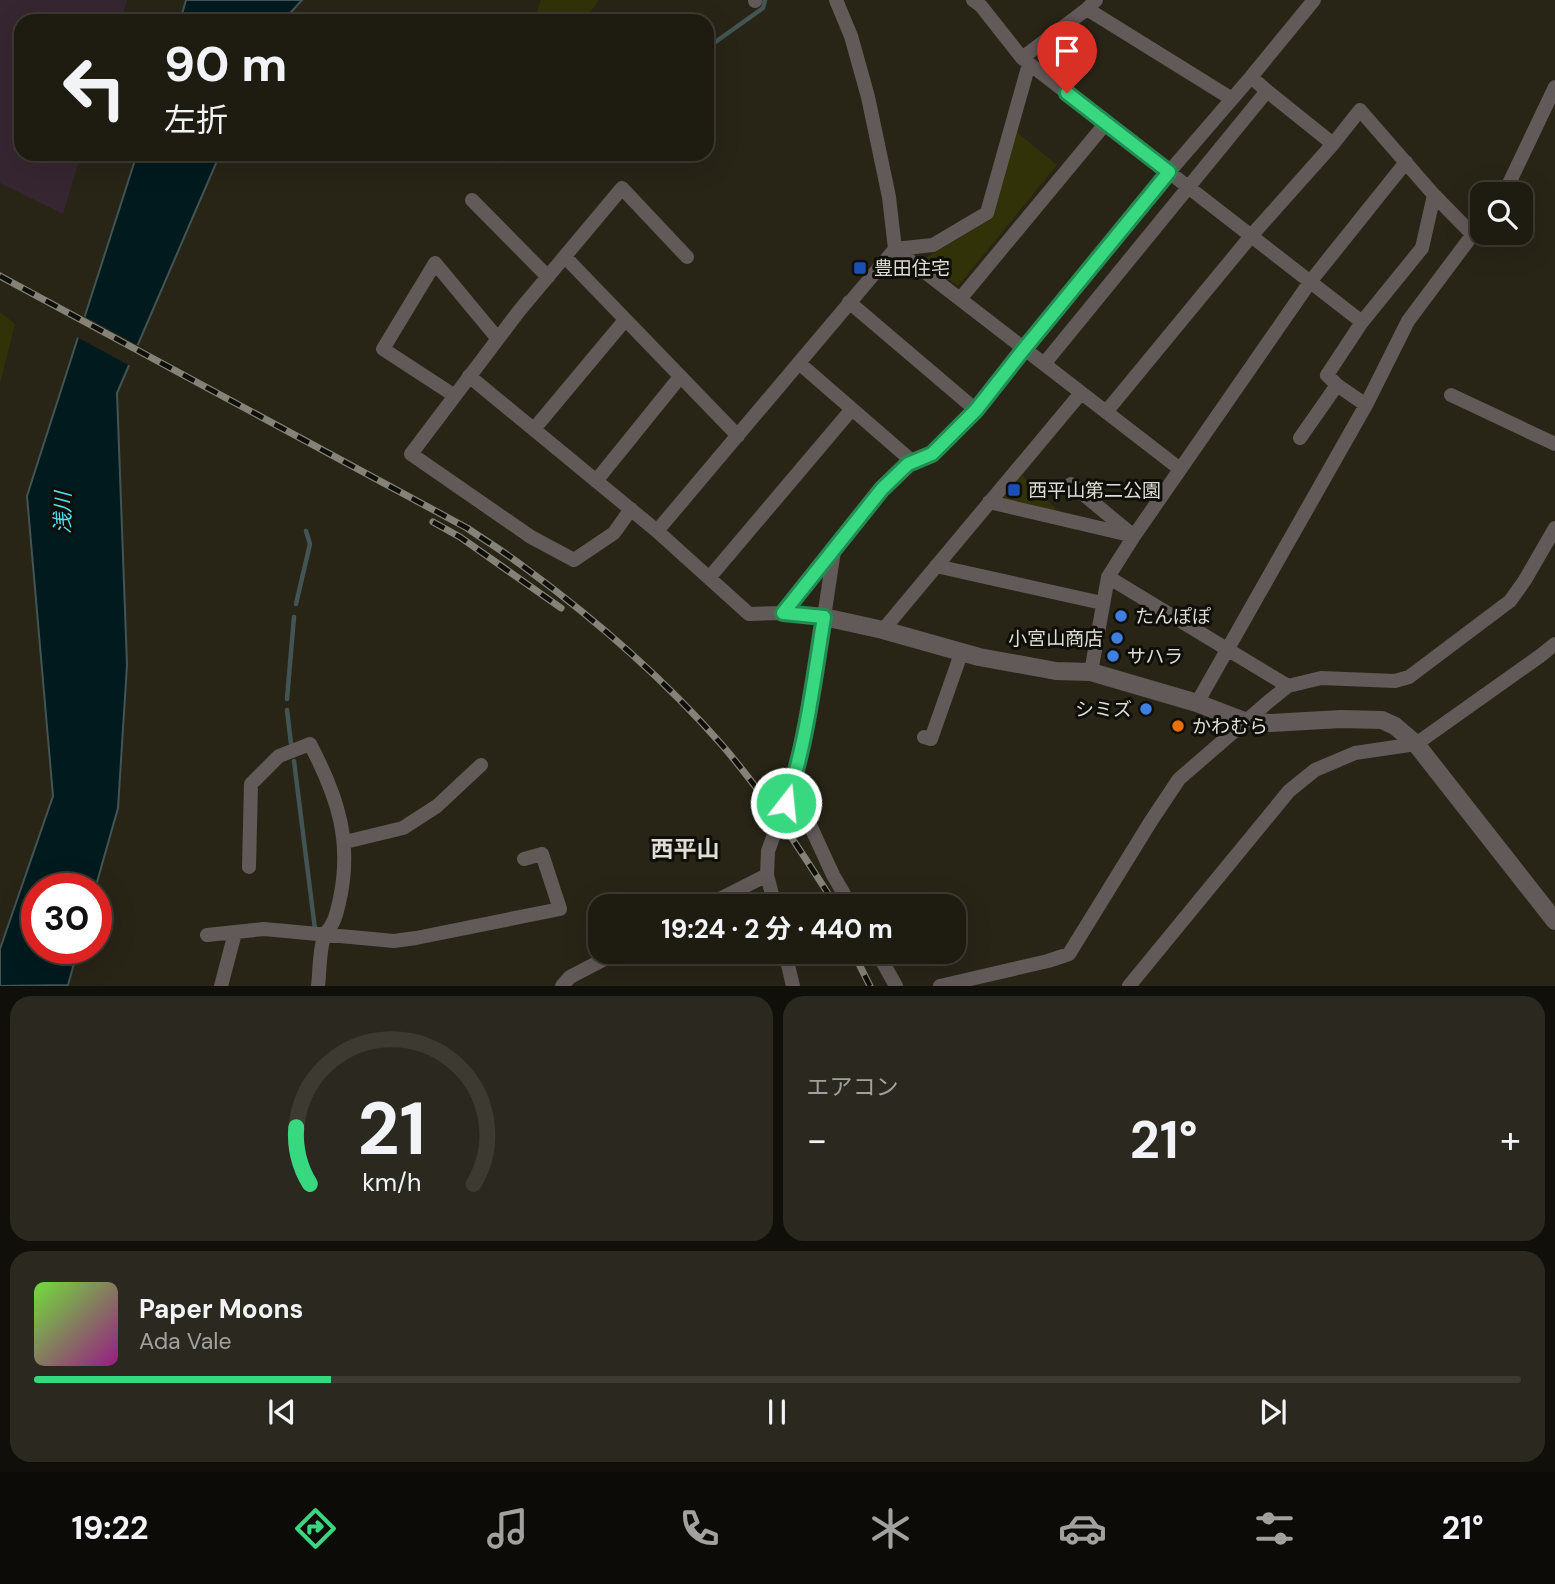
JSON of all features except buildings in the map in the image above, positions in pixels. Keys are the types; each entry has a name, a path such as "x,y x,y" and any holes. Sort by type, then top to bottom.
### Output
{"street":[{"path":"835,0 851,36 868,97 889,197 895,249 1180,469"},
{"path":"973,0 981,6 1025,61 1362,322"},
{"path":"783,613 899,471 932,454 976,410 1169,172 1314,0"},
{"path":"657,531 895,249 933,245 987,213 1025,61 1092,5 1232,99"},
{"path":"1251,77 1333,144"},
{"path":"1510,182 1555,88"},
{"path":"1044,365 1267,91"},
{"path":"1106,412 1251,236 1360,110 1470,232"},
{"path":"960,299 1106,123"},
{"path":"1091,672 1108,577 1310,282 1406,162"},
{"path":"631,509 614,533 573,560 531,537 411,454 498,339 622,188 687,257"},
{"path":"1366,405 1327,375 1362,322 1422,248 1434,195"},
{"path":"472,200 548,277"},
{"path":"1197,703 1366,405 1408,321 1470,237"},
{"path":"565,257 738,436"},
{"path":"455,396 383,349 435,263 498,339"},
{"path":"849,302 976,410"},
{"path":"534,429 625,320"},
{"path":"799,363 913,462"},
{"path":"470,376 657,531 749,614 783,613 824,617 883,630 979,657 1056,671 1091,672 1197,703 1244,721 1270,723 1382,720 1395,726 1416,744 1555,921"},
{"path":"596,481 680,377"},
{"path":"1300,438 1337,384"},
{"path":"883,630 1081,393"},
{"path":"1451,395 1555,444"},
{"path":"709,578 852,409"},
{"path":"1070,484 1134,536"},
{"path":"989,502 1134,536"},
{"path":"940,985 1069,954 1179,779 1244,721 1288,686 1321,678 1395,681 1409,677 1510,601 1555,528"},
{"path":"772,894 767,875 768,851 792,786 834,550"},
{"path":"936,566 1102,603"},
{"path":"1108,577 1288,686"},
{"path":"1129,985 1289,791 1315,770 1355,753 1416,744 1555,643"},
{"path":"924,737 931,739 962,651"},
{"path":"249,867 251,784 279,756 310,744 324,770 345,842 345,868 339,903 333,922 324,936 318,985"},
{"path":"345,842 403,828 437,806 481,765"},
{"path":"792,786 844,894"},
{"path":"207,935 264,929 394,941 560,909 542,853 524,859"},
{"path":"730,894 767,875"},
{"path":"221,985 235,933"},
{"path":"562,985 570,977 595,964"},
{"path":"788,964 793,985"},
{"path":"884,964 896,985"}],"shaded area":[{"path":"0,0 127,0 123,14 14,14 14,161 79,161 63,214 0,183"},
{"path":"541,0 599,0 589,14 536,14"},
{"path":"1017,132 1057,165 958,286 924,259 990,220"},
{"path":"0,312 15,324 0,383"},
{"path":"1022,475 1064,517 1003,499"}],"water":[{"path":"186,0 302,0 289,14 182,14"},
{"name":"浅川","path":"135,161 217,161 117,393 127,665 118,808 100,873 26,873 53,796 27,496"},
{"path":"21,888 21,964 74,964 68,985 0,986 0,949"}],"pier":[{"path":"82,315 141,347 132,367 75,336"}],"waterway":[{"path":"714,43 763,8 765,0"},
{"path":"296,604 310,544 306,531"},
{"path":"287,699 294,617"},
{"path":"287,710 291,744"},
{"path":"294,761 315,929"}],"railway":[{"path":"0,276 467,528 551,587 653,673 722,745 768,803 828,894"},
{"path":"433,522 460,537 561,608"},
{"path":"859,964 870,986"}],"place":[{"name":"豊田住宅","path":"860,268"},
{"name":"西平山第二公園","path":"1014,490"},
{"name":"たんぽぽ","path":"1121,616"},
{"name":"小宮山商店","path":"1117,638"},
{"name":"サハラ","path":"1113,656"},
{"name":"シミズ","path":"1146,709"},
{"name":"かわむら","path":"1178,726"}],"district":[{"name":"西平山","path":"685,849"}],"route":[{"path":"786,803 806,718 824,617 783,613 899,471 908,464 932,454 976,410 1169,172 1067,93"}]}
